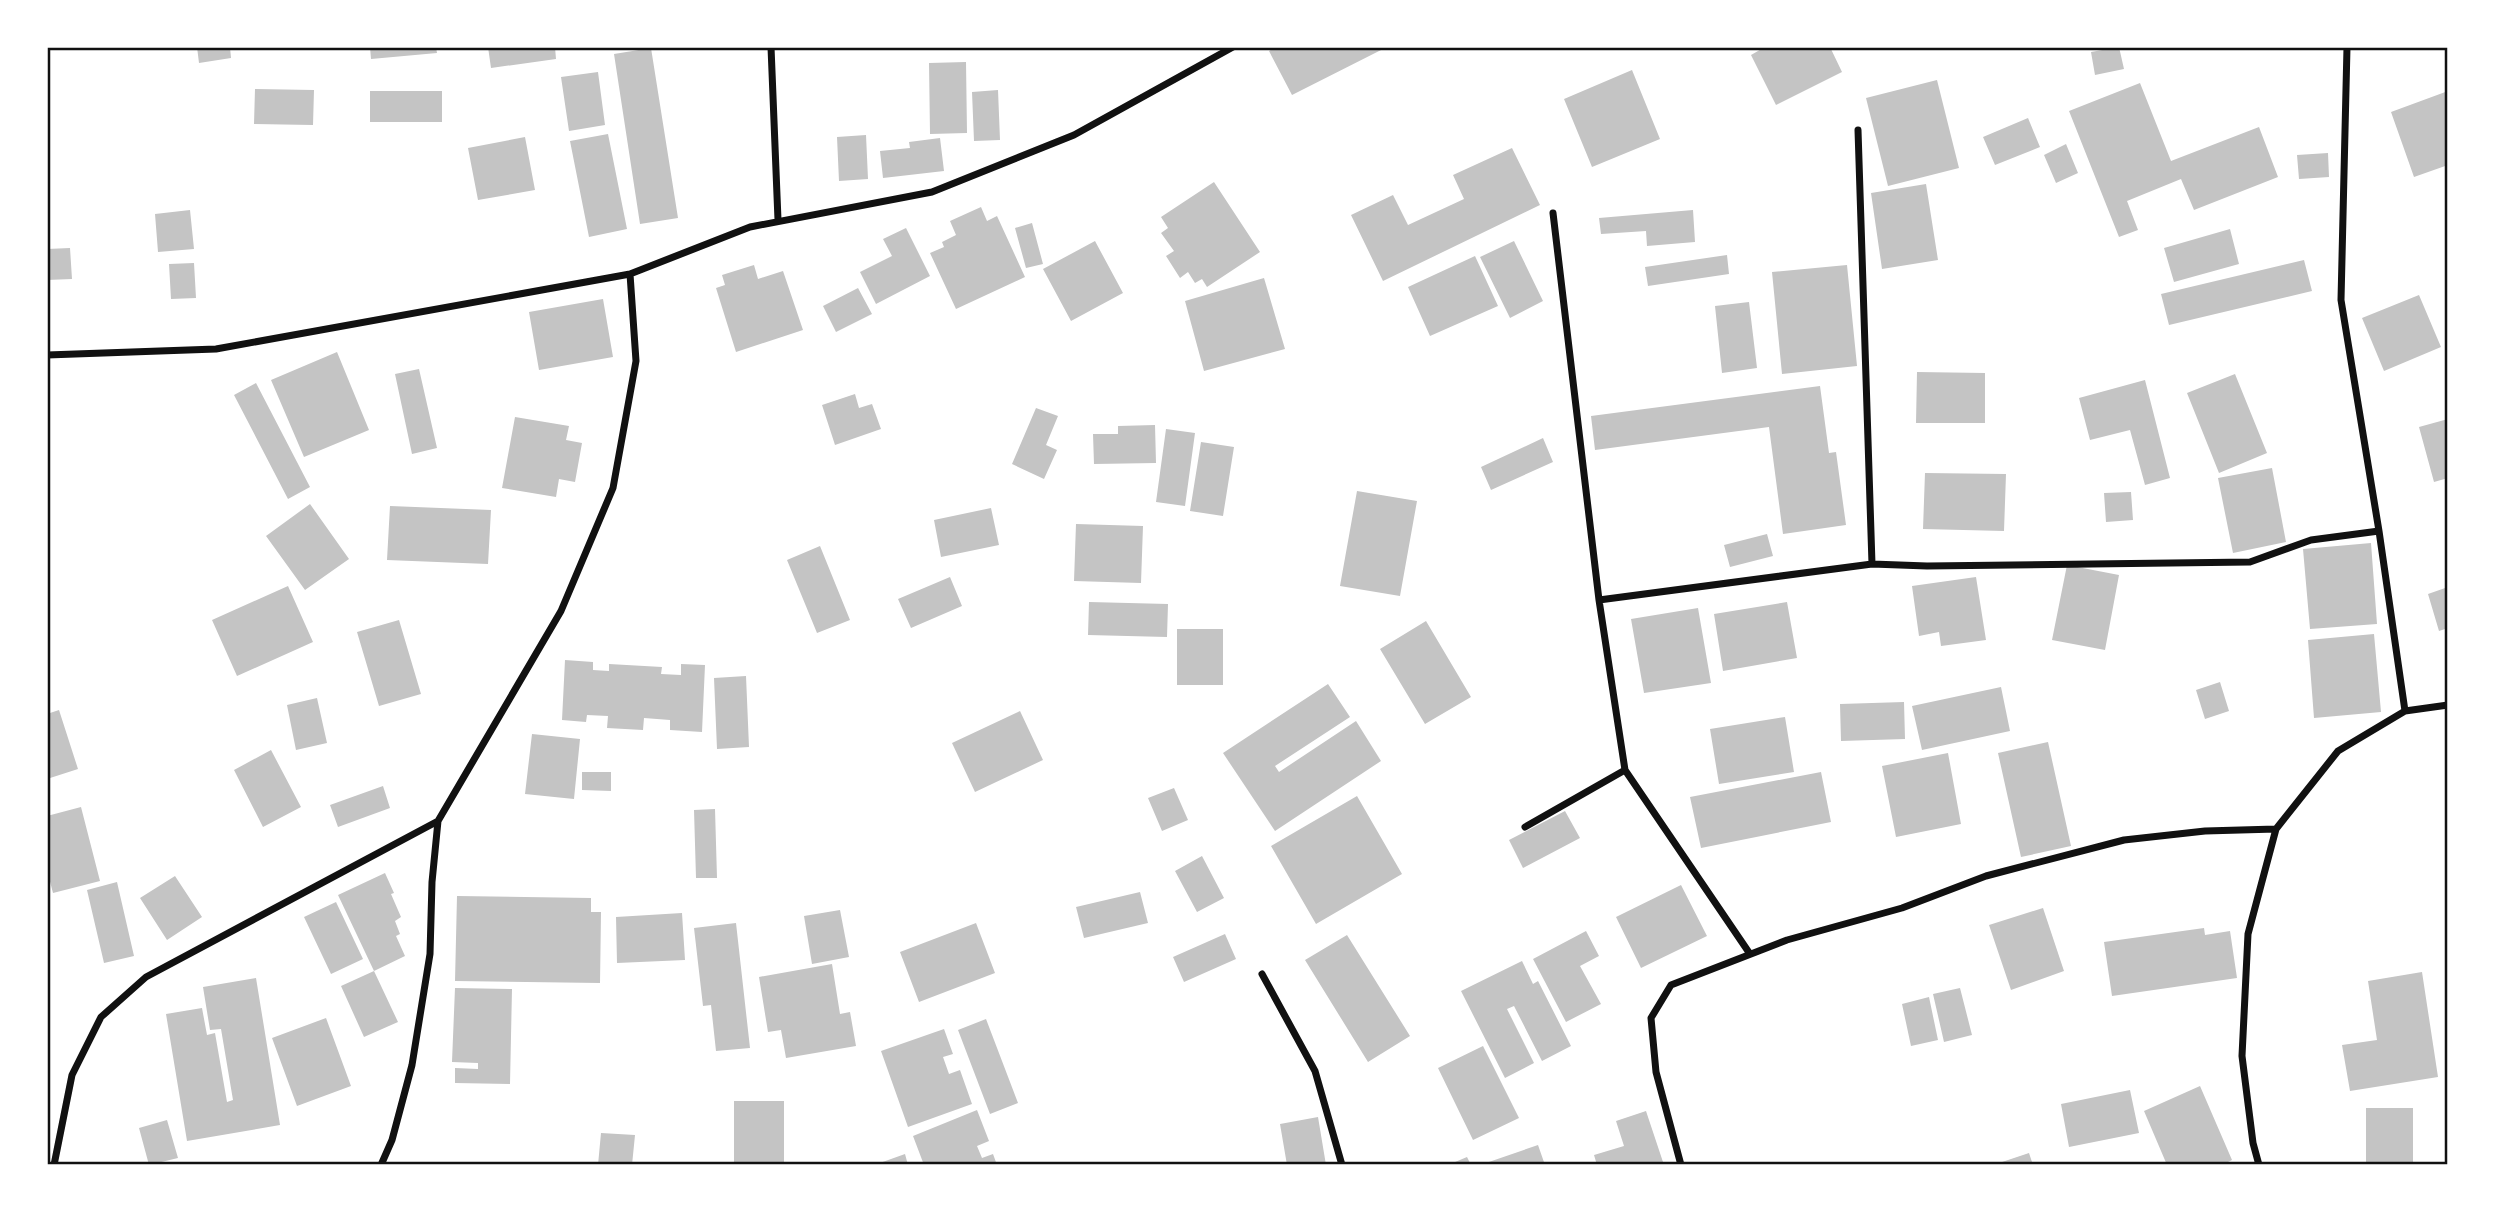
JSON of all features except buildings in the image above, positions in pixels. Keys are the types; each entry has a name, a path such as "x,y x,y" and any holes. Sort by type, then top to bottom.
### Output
{"street":[{"path":"771,47 778,220"},
{"path":"47,355 216,349 630,274 750,227 932,192 1074,135 1233,47"},
{"path":"2347,47 2341,300 2405,711"},
{"path":"1858,130 1872,564"},
{"path":"1553,213 1599,600 1625,770 1751,954"},
{"path":"382,1165 392,1140 412,1065 430,954 432,883 438,821 561,611 613,488 636,361 630,274"},
{"path":"1599,600 1872,564 1927,566 2250,562 2311,540 2379,531"},
{"path":"2259,1165 2253,1143 2242,1056 2248,934 2276,829 2338,751 2405,711 2448,705"},
{"path":"1525,827 1625,770"},
{"path":"54,1165 72,1075 101,1017 146,977 438,821"},
{"path":"1681,1165 1656,1072 1651,1018 1671,985 1787,940 1902,908 1986,876 2124,840 2204,831 2276,829"},
{"path":"1262,974 1315,1071 1342,1165"}]}
